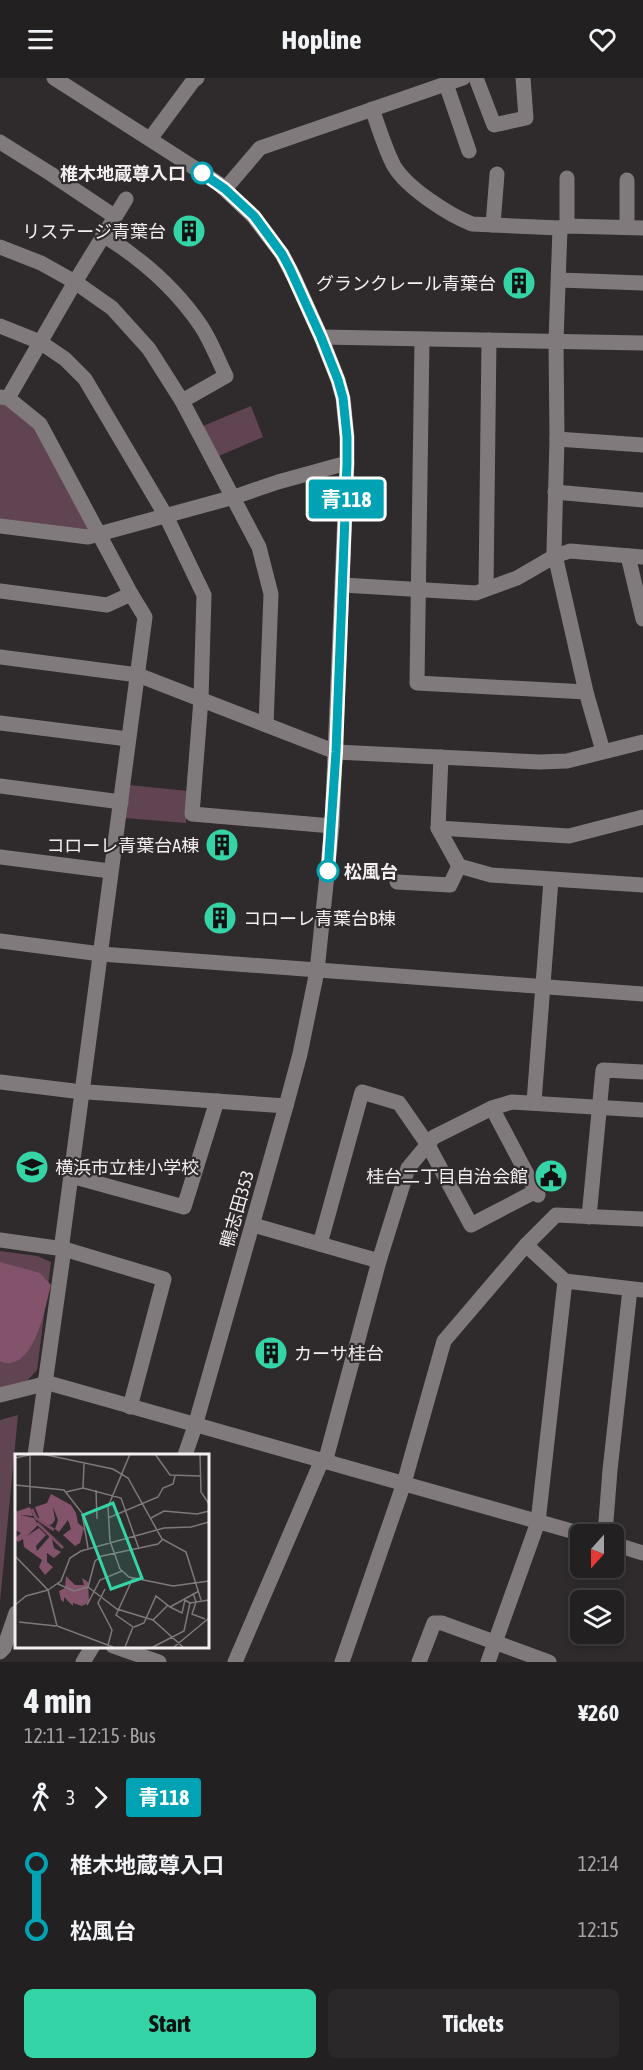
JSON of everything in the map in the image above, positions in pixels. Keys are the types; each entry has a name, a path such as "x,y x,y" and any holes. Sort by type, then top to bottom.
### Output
{"street":[{"name":"鴨志田353","path":"54,78 225,189 254,216 282,254 321,337 343,398 347,437 332,826 317,971 300,1054 286,1106 185,1454"},
{"path":"225,189 260,148 463,78"},
{"path":"476,78 494,125 526,118 523,78"},
{"path":"150,139 193,79"},
{"path":"446,84 469,152"},
{"path":"372,110 394,166 410,183 460,219 472,224 643,228"},
{"path":"0,142 114,216"},
{"path":"493,225 497,174"},
{"path":"567,178 556,341 555,556 586,692 603,751"},
{"path":"627,180 627,227"},
{"path":"35,1454 64,1249 62,1243 145,617 40,424 4,398 126,199"},
{"path":"104,235 170,285 202,327 226,376 182,401"},
{"path":"0,247 41,263 75,282 112,308 149,349 182,401 260,547 272,594 266,725"},
{"path":"559,280 643,283"},
{"path":"0,326 40,342 65,359 86,379 166,516 204,594 201,699 192,813 332,826"},
{"path":"321,337 643,343"},
{"path":"422,340 417,683 586,692"},
{"path":"486,588 489,340"},
{"path":"557,439 643,445"},
{"path":"0,526 88,537 347,463"},
{"path":"555,492 643,500"},
{"path":"343,585 476,593 517,578 555,556 570,551 635,557 643,619"},
{"path":"0,591 107,605 131,594"},
{"path":"0,657 138,675 336,752 539,762 567,761 643,742"},
{"path":"0,723 128,739"},
{"path":"441,757 438,828 459,866 491,875 643,885"},
{"path":"0,786 121,802"},
{"path":"438,828 569,836 643,817"},
{"path":"0,857 110,871"},
{"path":"397,882 450,885 459,866"},
{"path":"534,1102 551,880"},
{"path":"0,941 101,954 643,994"},
{"path":"589,1217 603,1070 643,1072"},
{"path":"0,1082 82,1091 286,1106"},
{"path":"320,1244 362,1092 399,1103 428,1145 471,1225 537,1193 492,1108"},
{"path":"71,1176 184,1207 217,1101"},
{"path":"235,1662 322,1460 327,1455 379,1261 408,1168 434,1137 492,1108 512,1102 643,1110"},
{"path":"342,1662 404,1483 444,1341 552,1215 641,1216"},
{"path":"253,1225 379,1261"},
{"path":"0,1240 64,1249 164,1279 130,1407"},
{"path":"526,1245 565,1281 637,1289 610,1470 606,1524"},
{"path":"488,1662 538,1522 565,1281"},
{"path":"0,1395 52,1384 570,1531"},
{"path":"624,1547 643,1553"},
{"path":"0,1652 4,1648 15,1616"},
{"path":"419,1662 434,1623 442,1623 549,1662"},
{"path":"83,1662 92,1647"},
{"path":"116,1647 159,1662"}],"shaded area":[{"path":"0,398 40,424 99,534 0,526"},
{"path":"251,406 263,437 219,456 203,426"},
{"path":"129,785 188,791 186,823 125,818"},
{"path":"0,1251 37,1256 51,1262 37,1370 25,1383 0,1389"},
{"path":"0,1262 40,1273 51,1285 43,1318 33,1342 19,1359 9,1363 0,1361"},
{"path":"18,1415 0,1602 0,1420"}],"bus line":[{"name":"青118","path":"202,173 218,183 254,216 282,254 321,337 343,398 347,463 336,752 328,871"}],"place":[{"name":"椎木地蔵尊入口","path":"202,173"},
{"name":"リステージ青葉台","path":"189,231"},
{"name":"グランクレール青葉台","path":"519,283"},
{"name":"コローレ青葉台A棟","path":"222,845"},
{"name":"松風台","path":"328,871"},
{"name":"コローレ青葉台B棟","path":"220,918"},
{"name":"横浜市立桂小学校","path":"32,1167"},
{"name":"桂台二丁目自治会館","path":"551,1176"},
{"name":"カーサ桂台","path":"271,1353"}]}
